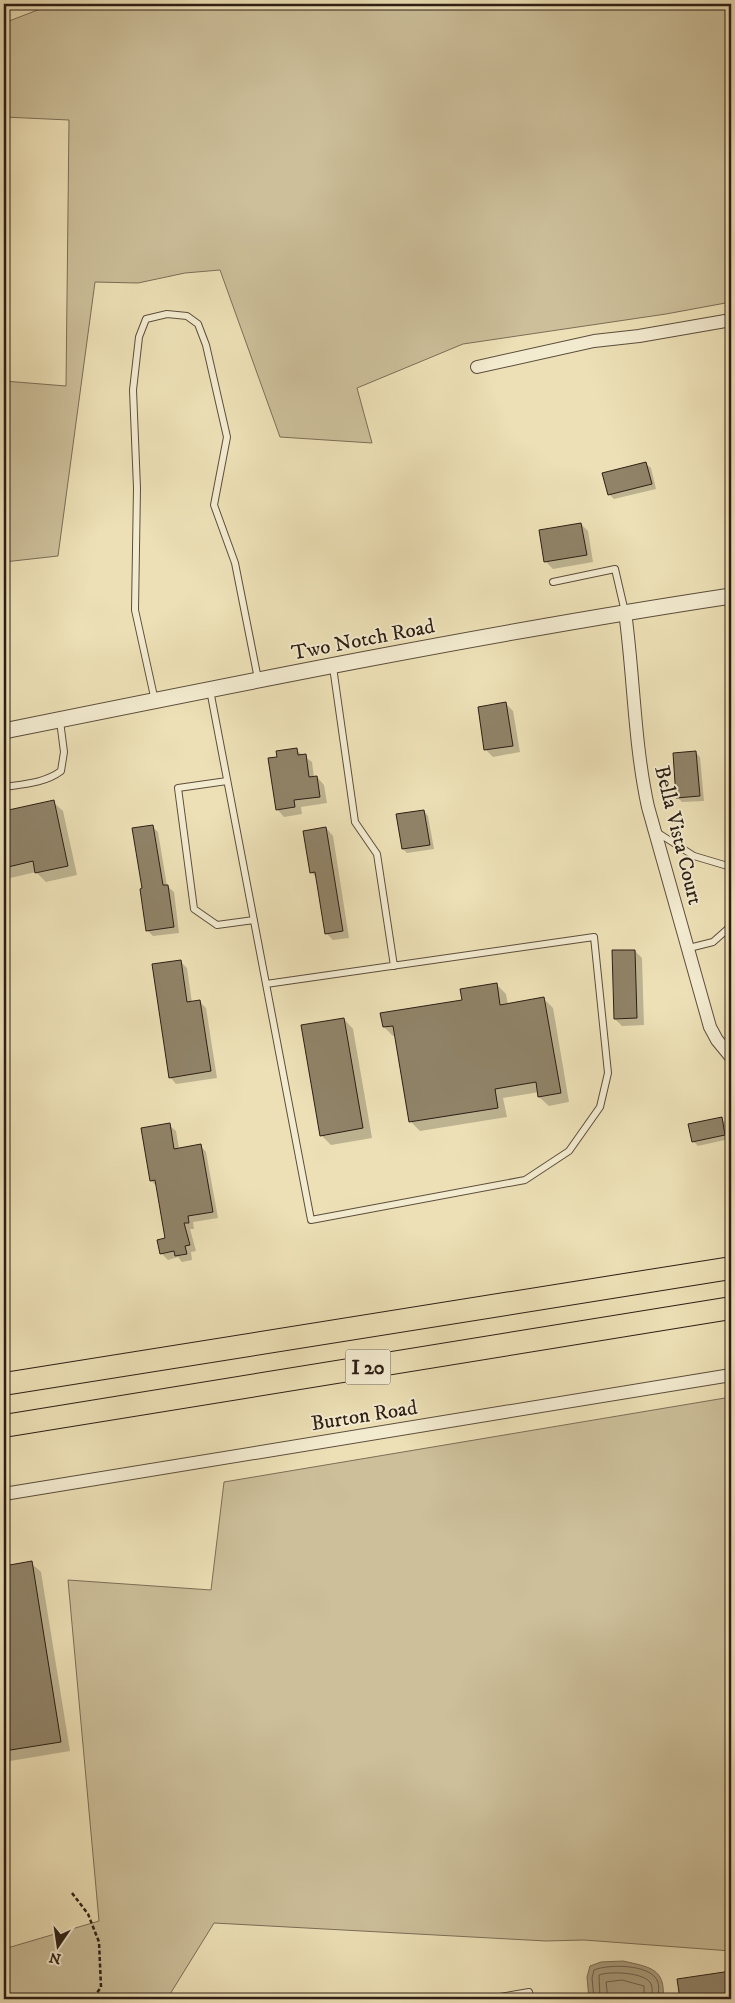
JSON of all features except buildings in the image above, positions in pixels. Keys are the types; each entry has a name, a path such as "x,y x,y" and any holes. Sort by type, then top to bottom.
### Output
{"highway":[{"name":"I 20","path":"4,1384 731,1268"},
{"name":"I 20","path":"4,1426 731,1308"}],"street":[{"path":"477,367 594,341 639,336 731,320"},
{"name":"Two Notch Road","path":"4,730 333,665 625,612 731,596"},
{"name":"Bella Vista Court","path":"625,612 630,651 636,737 642,779 654,830 710,1027 717,1040 731,1057"},
{"name":"Burton Road","path":"4,1494 731,1375"}],"lane":[{"path":"155,701 136,610 137,488 133,390 138,337 146,319 167,314 187,316 198,324 206,345 227,437 214,505 235,563 258,680"},
{"path":"553,582 616,568 625,612"},
{"path":"333,665 355,822 377,854 394,966"},
{"path":"210,690 227,781 311,1220 525,1180 569,1152 600,1107 608,1073 594,937 266,984"},
{"path":"4,786 27,784 52,778 61,771 64,752 60,719"},
{"path":"227,781 178,788 194,909 217,925 254,920"},
{"path":"654,830 694,856 731,867"},
{"path":"689,948 714,942 731,926"},
{"path":"488,1999 529,1992 531,1999"}],"path":[{"path":"72,1893 88,1914 99,1942 101,1987 93,1999"}],"shaded area":[{"path":"53,4 731,4 731,302 666,314 463,344 357,388 372,443 280,437 220,270 185,273 138,283 95,282 58,556 4,562 4,381 66,386 69,120 4,117 4,23"},
{"path":"731,1397 731,1951 584,1940 546,1941 214,1923 167,1999 4,1999 4,1949 99,1921 68,1580 211,1590 224,1482"}],"water":[{"path":"623,1961 648,1967 659,1975 662,1981 663,1999 589,1999 587,1977 590,1966 601,1962"}]}
